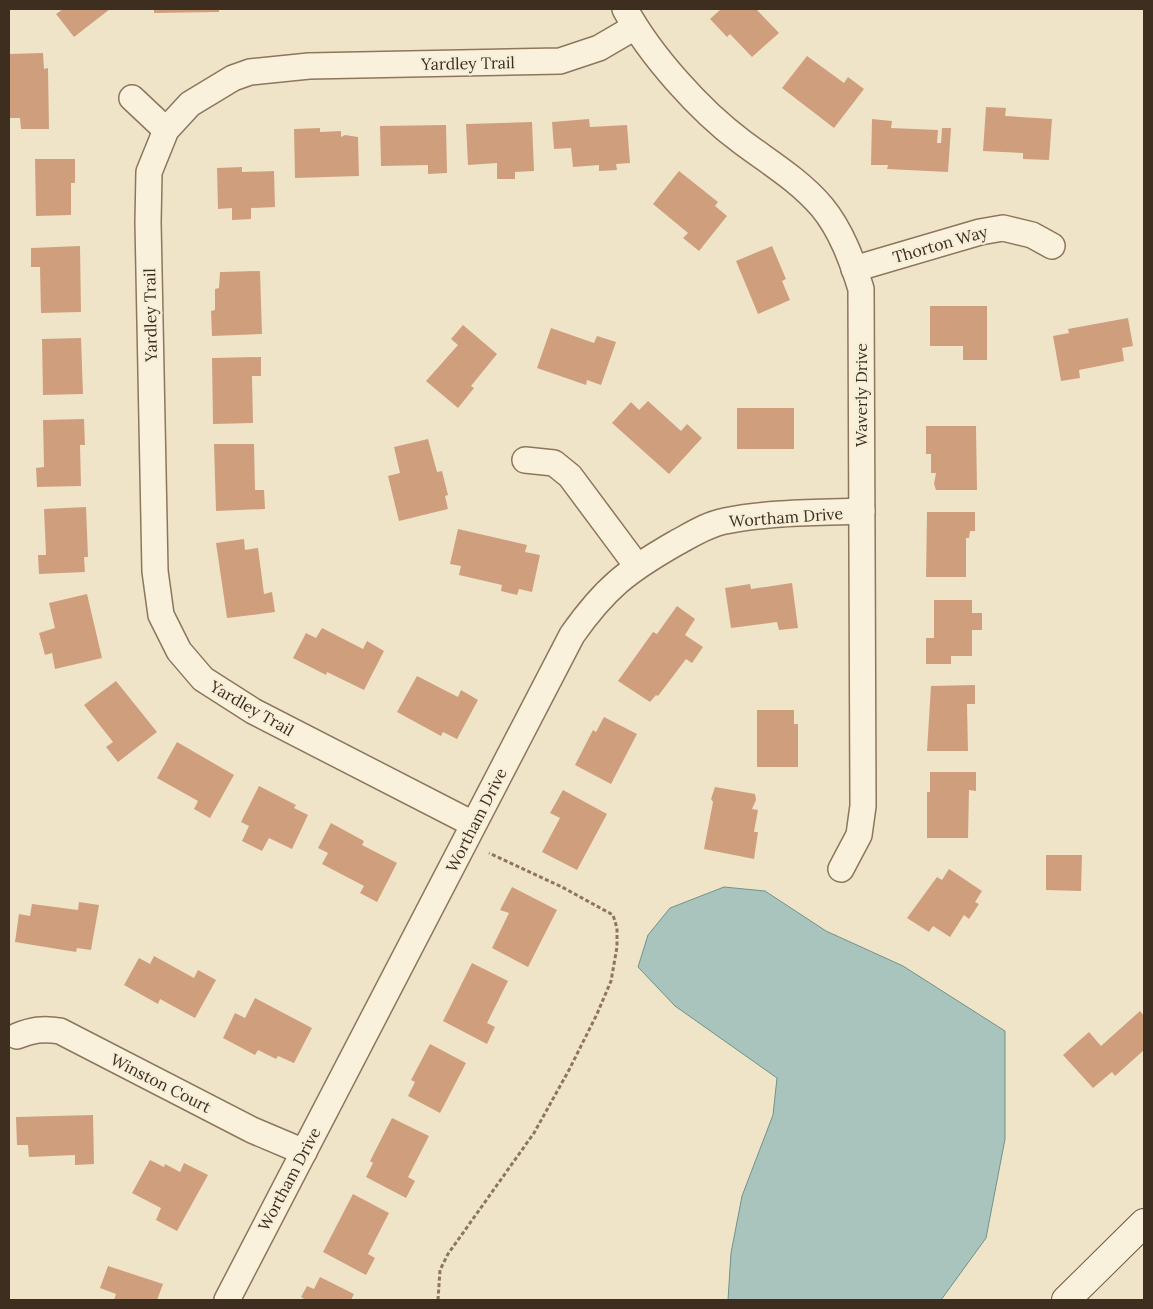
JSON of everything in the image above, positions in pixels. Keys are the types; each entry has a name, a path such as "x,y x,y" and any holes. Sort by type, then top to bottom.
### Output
{"main road":[{"path":"1066,1300 1144,1223"}],"street":[{"name":"Yardley Trail","path":"473,824 253,711 202,679 179,651 161,615 155,571 148,222 149,172 166,130 190,104 233,78 250,72 309,66 560,60 599,48 630,18"},
{"name":"Waverly Drive","path":"630,18 684,89 741,142 789,174 822,207 838,231 861,289 863,806 859,835 841,869"},
{"path":"132,98 166,130"},
{"name":"Thorton Way","path":"854,268 980,232 1003,228 1032,235 1052,246"},
{"path":"525,460 554,464 570,476 637,566"},
{"name":"Wortham Drive","path":"227,1300 572,635 593,605 637,566 692,534 723,521 775,514 862,511"},
{"name":"Winston Court","path":"17,1036 32,1030 47,1028 60,1031 252,1130 304,1152"}],"path":[{"path":"438,1300 440,1270 448,1254 509,1171 534,1133 570,1070 611,981 617,948 617,928 613,915 562,887 489,853"}],"water":[{"path":"724,887 765,891 826,931 903,966 1005,1031 1005,1139 986,1238 941,1300 728,1300 731,1253 742,1196 773,1115 777,1078 675,1006 638,967 648,935 670,908"}],"building":[{"path":"63,9 110,9 74,37 56,14"},
{"path":"154,9 219,9 219,12 154,13"},
{"path":"721,9 756,9 779,33 752,57 730,34 727,37 710,19"},
{"path":"43,53 44,69 48,68 49,129 21,129 20,118 9,118 9,54"},
{"path":"807,56 844,83 848,77 864,89 834,128 782,88"},
{"path":"986,107 1006,108 1005,116 1052,119 1049,160 1023,159 1023,153 983,151"},
{"path":"589,119 590,127 627,125 630,163 616,164 617,170 599,171 599,165 573,167 571,148 554,149 552,122"},
{"path":"872,119 892,121 891,128 938,130 937,143 941,143 942,128 951,128 948,172 887,169 888,165 871,165"},
{"path":"532,122 534,171 515,172 515,179 497,179 497,163 468,165 466,124"},
{"path":"446,125 447,173 428,174 428,165 381,166 380,126"},
{"path":"320,128 320,132 341,131 341,137 345,135 358,137 359,176 295,178 294,129"},
{"path":"35,159 75,159 75,183 71,183 71,215 36,216"},
{"path":"242,167 242,172 274,171 275,207 251,208 251,219 232,220 232,208 218,209 217,168"},
{"path":"679,171 718,202 715,206 727,216 699,251 683,238 688,233 653,204"},
{"path":"80,246 81,312 41,313 40,267 31,267 31,248"},
{"path":"772,246 786,279 782,281 790,300 758,314 736,261"},
{"path":"260,271 262,334 212,336 211,311 215,310 215,289 219,288 220,272"},
{"path":"930,306 987,306 987,360 963,360 963,346 930,346"},
{"path":"1128,318 1133,346 1122,348 1124,361 1079,370 1080,378 1061,381 1053,336 1069,333 1068,329"},
{"path":"463,325 497,354 471,386 474,388 458,408 426,381 458,345 451,339"},
{"path":"551,328 594,343 597,336 616,342 601,385 587,380 586,385 537,368"},
{"path":"81,338 83,394 43,395 42,339"},
{"path":"261,357 261,376 252,376 253,423 213,424 212,358"},
{"path":"648,401 681,431 687,424 702,438 669,474 612,423 631,402 639,410"},
{"path":"737,408 794,408 794,449 737,449"},
{"path":"84,419 85,445 80,445 81,486 37,487 36,468 44,467 43,420"},
{"path":"926,426 976,426 977,490 936,490 934,484 936,473 931,473 931,454 926,454"},
{"path":"428,439 437,472 442,471 448,495 445,496 448,509 399,521 388,476 400,473 394,447"},
{"path":"214,444 254,444 255,490 264,490 265,509 216,511"},
{"path":"86,507 88,557 84,557 85,572 39,574 38,555 46,555 44,509"},
{"path":"927,512 975,512 975,531 970,531 969,538 966,538 966,577 926,577"},
{"path":"458,529 527,545 525,552 540,555 532,592 519,589 517,595 501,591 502,585 459,575 461,566 450,564"},
{"path":"244,539 245,550 258,548 264,594 272,592 275,612 227,618 216,543"},
{"path":"792,583 798,628 779,630 777,622 731,628 725,588 750,584 751,589"},
{"path":"87,594 102,658 55,669 52,653 45,655 39,633 55,628 49,603"},
{"path":"934,600 972,600 972,613 982,613 982,630 972,630 972,656 951,656 951,664 926,664 926,638 934,638"},
{"path":"677,606 695,619 685,635 703,647 692,663 686,659 658,696 656,695 650,702 618,681 653,632 657,634"},
{"path":"322,628 363,649 367,641 384,651 364,690 327,672 326,675 293,658 306,633 316,638"},
{"path":"417,676 458,697 461,690 478,700 457,739 443,732 441,736 397,712"},
{"path":"116,681 157,732 118,762 106,747 113,742 84,705"},
{"path":"975,685 975,704 967,704 968,751 927,751 931,686"},
{"path":"757,710 794,710 794,724 798,724 798,767 757,767"},
{"path":"604,717 637,734 611,784 575,765 593,730 596,732"},
{"path":"177,742 234,775 210,818 194,809 198,801 157,778"},
{"path":"930,772 976,772 976,791 969,790 968,838 927,838 927,792 930,792"},
{"path":"259,786 296,805 294,808 308,815 292,849 269,838 262,851 242,841 249,826 241,822"},
{"path":"715,787 755,794 756,800 752,809 758,810 754,832 758,832 754,859 704,849 713,802 711,799"},
{"path":"563,790 607,814 577,870 542,852 560,818 550,813"},
{"path":"331,823 364,841 362,845 397,863 377,902 360,893 364,886 322,864 328,853 318,848"},
{"path":"1046,855 1082,855 1081,891 1046,890"},
{"path":"949,869 982,891 975,902 979,904 969,919 964,915 950,937 933,926 929,932 907,918 937,877 942,880"},
{"path":"512,887 557,910 528,967 492,948 509,913 500,910"},
{"path":"79,902 99,905 91,950 77,948 76,952 15,942 19,914 30,916 32,904 78,910"},
{"path":"154,956 194,978 198,970 216,980 195,1018 160,999 158,1004 124,985 139,958 150,964"},
{"path":"472,963 508,981 487,1023 495,1027 487,1044 443,1021"},
{"path":"255,998 312,1028 294,1063 278,1056 276,1059 258,1050 255,1055 223,1038 235,1013 245,1018"},
{"path":"1140,1011 1144,1016 1144,1050 1115,1076 1112,1072 1093,1088 1063,1055 1089,1032 1101,1046"},
{"path":"430,1044 466,1063 440,1113 408,1096 415,1082 411,1080"},
{"path":"93,1115 94,1164 75,1165 75,1155 29,1157 28,1145 17,1145 16,1117"},
{"path":"392,1118 429,1136 408,1177 415,1181 406,1198 366,1177 373,1163 370,1161"},
{"path":"150,1160 164,1167 165,1164 180,1172 184,1163 208,1175 177,1231 156,1220 161,1208 132,1193"},
{"path":"353,1194 389,1213 368,1254 375,1258 366,1275 323,1252"},
{"path":"108,1266 163,1284 157,1300 114,1300 116,1294 100,1288"},
{"path":"320,1277 354,1294 351,1300 306,1300 301,1297 307,1286 314,1289"}]}
